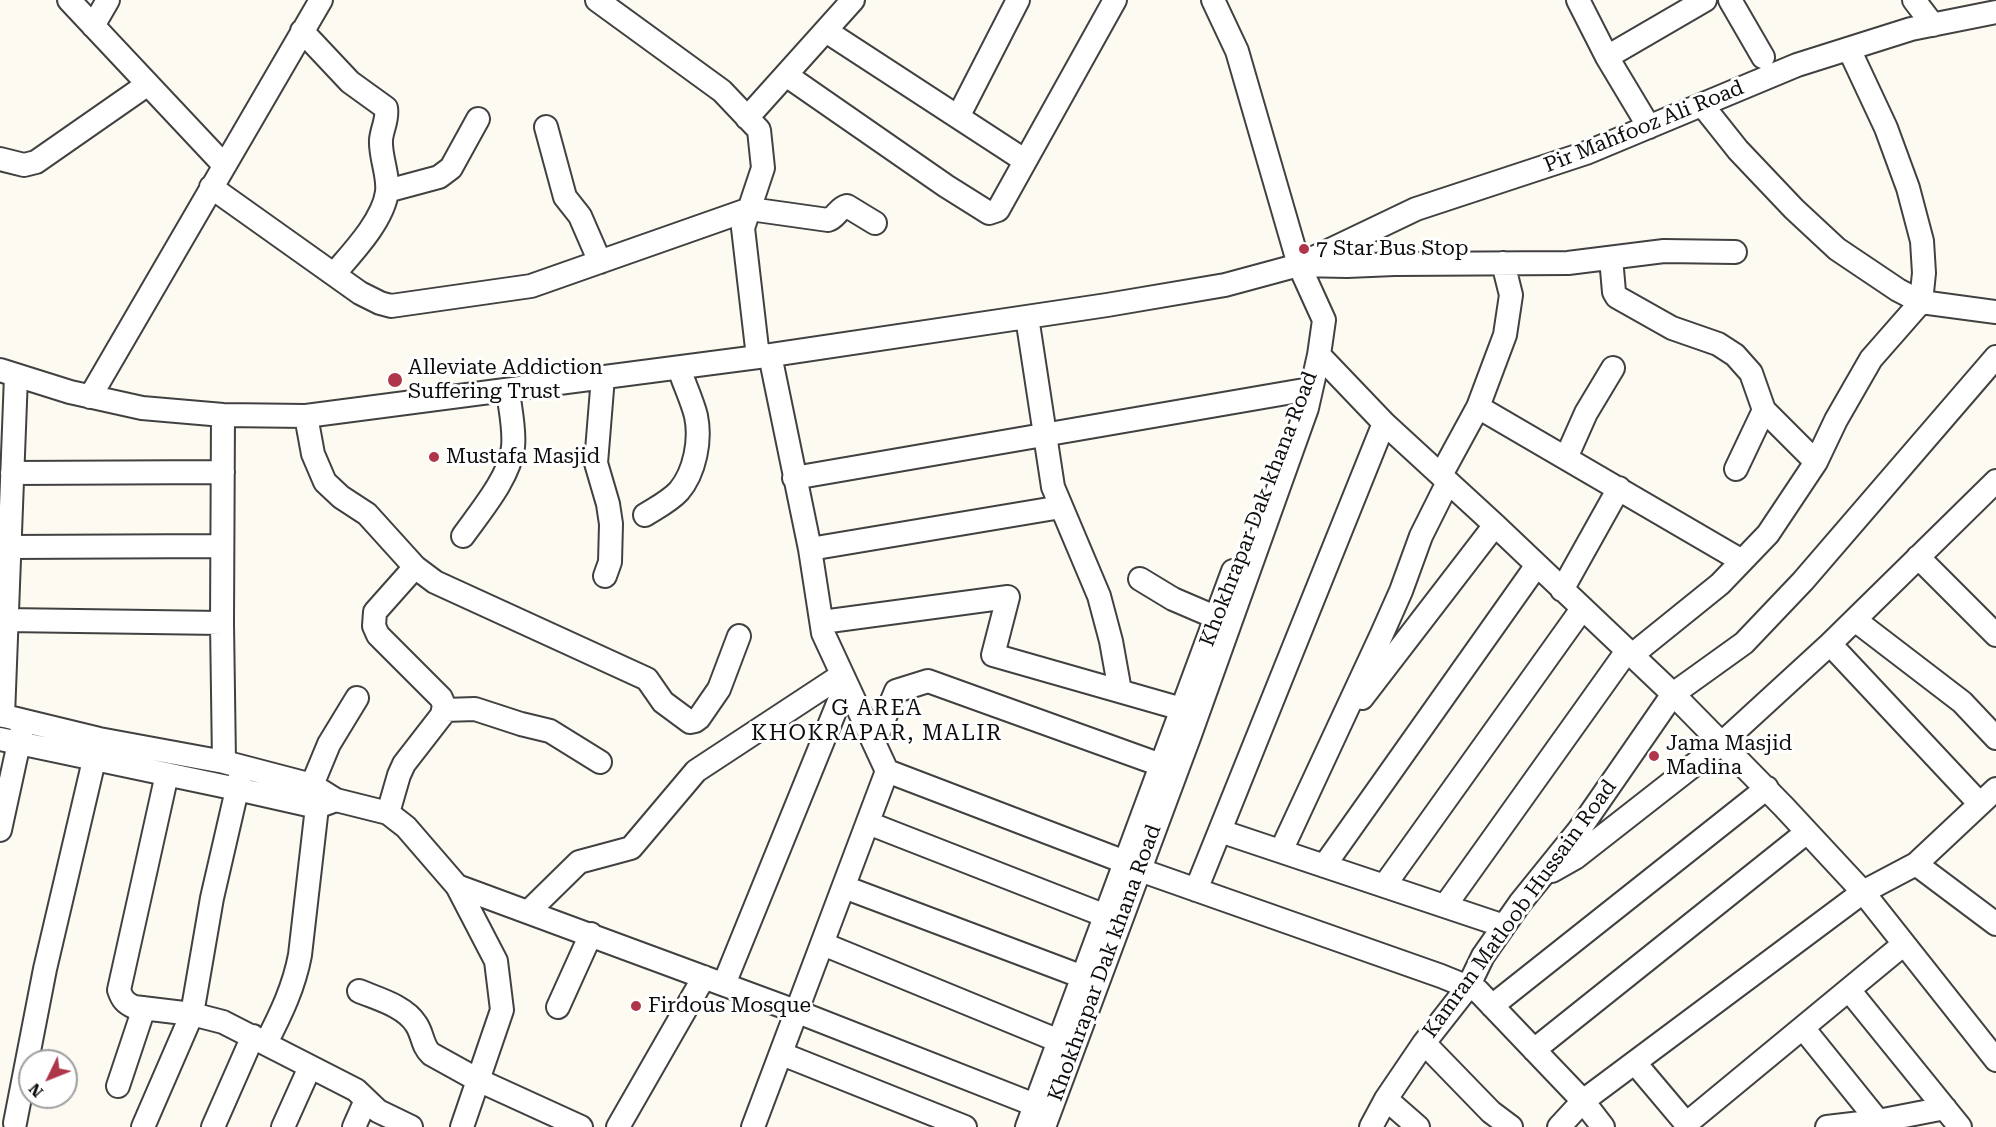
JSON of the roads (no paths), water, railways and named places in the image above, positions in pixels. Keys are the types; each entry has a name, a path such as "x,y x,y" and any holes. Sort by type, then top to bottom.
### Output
{"street":[{"path":"69,0 224,165"},
{"path":"93,26 108,0"},
{"path":"90,397 321,0"},
{"path":"597,0 722,91 759,130 763,168 743,228 764,356 810,549 823,633 887,771 1196,890 1478,991 1583,1101 1603,1127"},
{"path":"747,118 853,0"},
{"path":"958,117 1018,0"},
{"path":"786,75 989,213 998,210 1115,0"},
{"path":"1212,0 1237,51 1299,265 1324,320 1319,355 1384,423 1496,525 1673,694 1767,788 1863,892 1996,1060"},
{"path":"1578,0 1607,57 1649,127"},
{"path":"1607,57 1706,0"},
{"path":"1730,0 1763,57"},
{"path":"1914,0 1933,25"},
{"path":"1994,0 1996,5"},
{"name":"Pir Mahfooz Ali Road","path":"1299,265 1416,209 1586,153 1797,65 1911,29 1996,12"},
{"path":"302,31 350,82 386,108 388,116 381,140 387,191 382,207 365,237 334,274"},
{"path":"826,31 1024,160"},
{"path":"1445,906 1629,653 1720,584 1768,534 1816,462 1836,420 1871,359 1921,302 1924,273 1923,241 1908,188 1886,128 1849,49"},
{"path":"0,159 24,165 36,162 148,84"},
{"path":"1703,106 1738,150 1794,209 1837,249 1898,290 1921,302 1996,312"},
{"path":"387,191 440,177 446,173 478,119"},
{"path":"546,127 565,197 580,216 600,262"},
{"path":"212,187 360,293 391,306 531,286 750,209 828,220 842,207 847,206 875,223"},
{"path":"0,830 9,727 6,620 9,547 8,373 90,397 142,408 223,415 306,416 679,368 1027,317 1224,285 1299,265 1568,262 1664,251 1735,252"},
{"path":"1611,258 1614,292 1617,297 1672,328 1718,344 1735,355 1751,373 1764,410 1816,462"},
{"path":"1281,851 1401,591 1445,478 1478,407 1505,335 1511,295 1503,263"},
{"path":"1027,317 1053,488 1100,596 1120,691"},
{"name":"Khokhrapar Dak khana Road","path":"1027,1127 1106,916 1132,866 1161,765 1215,617 1282,441 1319,355"},
{"name":"Khokhrapar Dak khana Road","path":"1044,1127 1132,866 1307,408 1319,355"},
{"name":"Kamran Matloob Hussain Road","path":"1371,1127 1386,1099 1424,1043 1468,987 1483,956 1540,877 1579,830 1673,694 1744,643 1803,581 1996,357"},
{"path":"645,515 661,506 679,491 689,474 696,452 698,433 696,414 679,368"},
{"path":"1566,458 1586,413 1613,368"},
{"path":"603,378 596,463 608,504 610,524 610,562 605,576"},
{"path":"794,478 1304,390"},
{"path":"462,536 485,505 511,459 513,446 508,391"},
{"path":"1478,407 1742,561"},
{"path":"1736,469 1764,410"},
{"path":"143,1127 192,1014 234,773 222,623 223,415"},
{"path":"306,416 313,454 325,482 341,497 367,514 415,567 435,582 647,679 663,702 690,722 699,718 719,689 739,636"},
{"path":"1196,890 1384,423"},
{"path":"8,459 223,472"},
{"path":"1540,877 1575,858 1722,743 1830,644 1996,481"},
{"path":"1562,590 1618,488"},
{"path":"810,549 1061,507"},
{"path":"1339,727 1496,525"},
{"path":"9,547 222,546"},
{"path":"1918,557 1994,628"},
{"path":"1324,866 1537,565"},
{"path":"388,813 404,764 445,710 441,698 378,635 374,626 375,612 415,567"},
{"path":"1140,579 1173,598 1215,617"},
{"path":"822,622 1008,597 993,655 1182,709"},
{"path":"1384,886 1582,609"},
{"path":"6,620 222,623"},
{"path":"1855,620 1962,702 1996,738"},
{"path":"1559,1127 1583,1101 1863,892 1916,864 1988,797 1830,644"},
{"path":"528,912 579,862 632,848 696,771 844,679"},
{"path":"618,1127 714,981 844,679"},
{"path":"874,744 896,691 928,681 1161,765"},
{"path":"312,785 329,744 357,698"},
{"path":"445,710 475,710 550,731 600,762"},
{"path":"9,727 97,749 312,785 326,803 296,979 288,1000 260,1039 213,1127"},
{"path":"97,749 167,774 234,773 326,803 388,813 406,827 457,886 496,961 502,1010 462,1127"},
{"path":"15,1123 45,969 97,749"},
{"path":"759,1125 782,1054 887,771"},
{"path":"167,774 119,990 126,1003 224,1022 356,1090 378,1111 411,1127"},
{"path":"1492,1006 1767,788"},
{"path":"868,823 1106,916"},
{"path":"1220,831 1504,926"},
{"path":"1534,1050 1807,832"},
{"path":"1916,864 1996,924"},
{"path":"457,886 798,1012 1035,1105"},
{"path":"844,886 1083,977"},
{"path":"558,1007 591,934"},
{"path":"823,944 1059,1041"},
{"path":"1635,1063 1688,1125 1904,944"},
{"path":"1849,990 1960,1127"},
{"path":"359,991 401,1010 417,1025 428,1052 478,1080 581,1127"},
{"path":"118,1086 144,1008"},
{"path":"1803,1028 1878,1121"},
{"path":"1424,1043 1491,1112 1511,1127"},
{"path":"782,1054 964,1127"},
{"path":"283,1127 310,1067"},
{"path":"1386,1099 1418,1127"},
{"path":"354,1127 366,1100"},
{"path":"1827,1127 1878,1121 1945,1108"}],"place":[{"name":"7 Star Bus Stop","path":"1304,249"},
{"name":"Alleviate Addiction Suffering Trust","path":"395,380"},
{"name":"Mustafa Masjid","path":"434,457"},
{"name":"Jama Masjid Madina","path":"1654,756"},
{"name":"Firdous Mosque","path":"636,1006"}],"district":[{"name":"G AREA KHOKRAPAR, MALIR","path":"877,722"}]}
